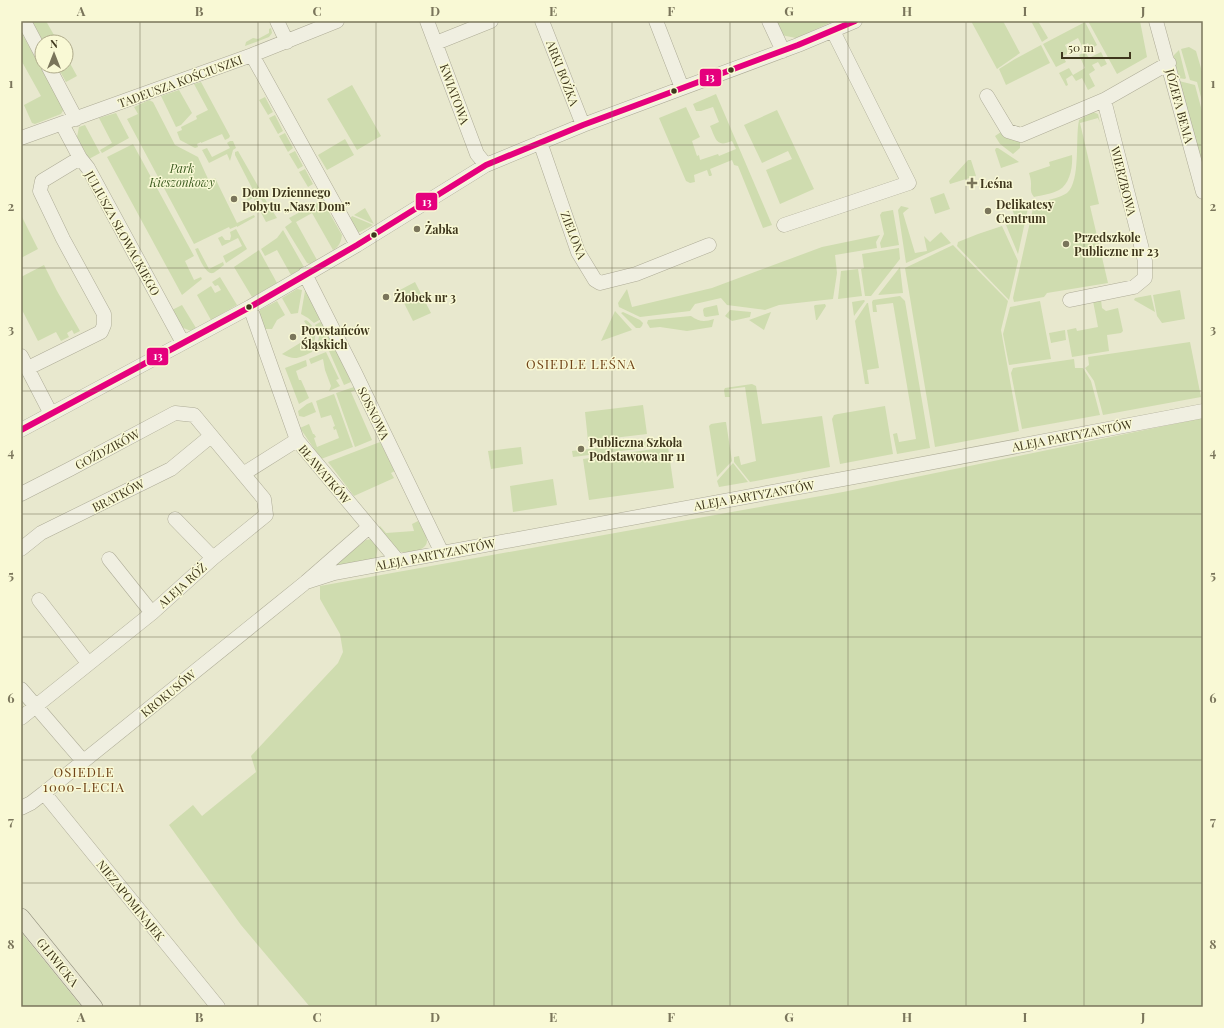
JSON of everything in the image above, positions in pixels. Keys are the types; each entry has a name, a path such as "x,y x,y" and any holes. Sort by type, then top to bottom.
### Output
{"main road":[{"name":"GLIWICKA","path":"21,917 94,1007"}],"street":[{"path":"24,21 34,40"},
{"path":"277,21 287,42"},
{"name":"TADEUSZA KOŚCIUSZKI","path":"21,138 252,55 337,21"},
{"name":"KWIATOWA","path":"428,21 477,154 486,165"},
{"path":"436,43 491,21"},
{"name":"ARKI BOŻKA","path":"542,21 583,125"},
{"path":"656,21 682,88"},
{"path":"768,21 783,51"},
{"path":"21,430 250,307 357,245 486,165 583,125 783,51 855,21"},
{"name":"JÓZEFA BEMA","path":"1156,21 1169,63 1203,192"},
{"path":"784,224 910,182 833,31"},
{"path":"252,55 357,245"},
{"path":"987,96 1008,131 1021,135 1104,100 1169,63"},
{"path":"52,74 76,119"},
{"name":"WIERZBOWA","path":"1070,300 1134,287 1144,278 1145,260 1104,100"},
{"name":"JULIUSZA SŁOWACKIEGO","path":"62,124 80,158 88,168 183,343"},
{"name":"ZIELONA","path":"540,142 578,252 595,280 600,283 636,274 709,245"},
{"path":"51,414 24,362 101,332 104,325 104,314 63,239 40,191 42,181 80,158"},
{"name":"SOSNOWA","path":"305,274 355,373 442,553"},
{"name":"BŁAWATKÓW","path":"250,307 297,440 398,561"},
{"name":"ALEJA PARTYZANTÓW","path":"306,582 334,573 1203,411"},
{"name":"GOŹDZIKÓW","path":"21,494 175,413 194,415"},
{"name":"ALEJA RÓŻ","path":"21,718 152,612 213,558 266,515 264,499 194,415"},
{"name":"BRATKÓW","path":"21,549 41,533 171,469 211,436"},
{"path":"243,474 297,440"},
{"name":"ALEJA RÓŻ","path":"175,519 213,558"},
{"name":"KROKUSÓW","path":"21,813 26,805 44,793 306,582 369,527"},
{"name":"ALEJA RÓŻ","path":"109,559 152,612"},
{"path":"39,600 88,663"},
{"path":"21,690 83,761"},
{"name":"NIEZAPOMINAJEK","path":"44,793 218,1007"}],"green space":[{"path":"32,21 46,21 53,34 39,34"},
{"path":"775,21 834,21 796,38 781,35"},
{"path":"971,21 1003,21 1020,53 997,69"},
{"path":"1031,21 1038,21 1048,38 1042,42"},
{"path":"1088,21 1140,21 1147,57 1117,74"},
{"path":"1085,22 1097,45 1091,49 1088,43 1082,46 1078,38 1065,45 1069,53 1063,56 1066,62 1056,67 1043,44"},
{"path":"271,28 272,33 269,37 245,46 246,42 253,38 258,39 269,33 269,29"},
{"path":"21,32 34,55 34,74 44,74 64,109 61,114 35,124 32,123 24,105 41,96 21,60"},
{"path":"1041,45 1050,63 1006,85 999,69"},
{"path":"1189,47 1196,51 1203,75 1203,105 1197,82 1190,80 1181,49"},
{"path":"1179,50 1185,79 1178,78 1174,61 1174,55"},
{"path":"1085,52 1089,58 1101,52 1107,64 1101,67 1098,62 1092,65 1095,70 1089,74 1095,86 1088,90 1082,78 1076,81 1072,75 1066,79 1068,85 1066,86 1059,73 1069,68 1073,75 1085,68 1079,55"},
{"path":"74,71 77,76 66,82 62,74 74,74"},
{"path":"1179,81 1195,85 1203,115 1203,171"},
{"path":"201,82 230,136 225,140 222,134 197,144 198,147 195,148 180,140 177,132 182,130 181,127 197,119 196,116 208,110 194,84"},
{"path":"352,85 381,136 357,150 327,99"},
{"path":"179,90 192,113 181,125 176,127 161,96"},
{"path":"716,94 772,225 763,228 738,166 734,165 732,160 710,169 711,176 709,176 707,170 694,175 695,182 690,183 686,181 659,118 686,107 700,137 692,141 697,156 699,155 700,160 718,154 719,156 736,149 732,141 720,143 715,138 710,126 719,122 713,107 696,111 693,104"},
{"path":"265,97 273,112 268,115 259,100"},
{"name":"Park Kieszonkowy","path":"149,100 153,102 175,145 198,157 209,181 215,178 237,223 254,215 255,217 237,227 230,229 229,227 194,244 127,119 138,114 134,107"},
{"path":"777,110 814,189 780,204 766,170 792,159 788,151 762,163 744,125"},
{"name":"Przedszkole Publiczne nr 23","path":"1093,112 1098,114 1100,123 1098,118 1080,123 1099,204 1090,206 1108,283 1047,293 1044,297 1014,302 1013,298 1034,204 1064,195 1071,187 1076,169 1079,120"},
{"path":"116,113 129,138 102,153 100,150 112,143 99,118"},
{"path":"275,115 283,131 278,134 269,118"},
{"path":"85,125 100,153 89,159 77,137 79,127"},
{"path":"1004,130 1020,141 1020,148 1013,154 1000,144 995,136"},
{"path":"285,133 293,148 288,152 279,136"},
{"path":"345,139 354,155 327,170 318,155"},
{"path":"233,141 236,148 233,150 230,161 227,154 209,163 202,150 207,148 212,157 230,148 227,143"},
{"path":"133,144 194,256 185,261 194,280 201,277 202,279 182,295 107,157"},
{"path":"996,148 1019,162 1001,168 995,150"},
{"path":"238,151 262,193 258,196 255,194 235,155 235,152"},
{"path":"295,151 303,166 298,169 289,154"},
{"path":"1072,155 1070,174 1066,184 1059,190 1034,197 1031,191 1029,173 1050,166 1049,162"},
{"path":"968,160 971,160 976,176 950,184 949,181"},
{"path":"305,169 313,184 308,187 299,172"},
{"path":"246,193 257,198 263,196 277,218 266,222 258,207 264,204 261,199 255,201 253,198 248,201 244,194"},
{"path":"944,193 950,209 935,214 930,198"},
{"path":"322,200 342,235 342,238 338,246 333,250 312,213 296,222 317,260 310,264 307,263 285,227 292,222 289,218"},
{"path":"1027,205 1028,208 1018,254 1006,225 1017,222 1012,209"},
{"path":"901,206 909,208 903,213 915,253 927,251 924,236 930,242 941,232 951,243 906,263 898,210"},
{"path":"365,208 374,224 354,215"},
{"path":"893,210 899,245 881,248 880,243 884,234 880,215 882,212"},
{"path":"21,215 38,249 21,258"},
{"path":"352,216 373,225 358,232 350,219"},
{"path":"1002,226 1018,261 1009,300 957,246 958,242"},
{"path":"236,229 247,249 226,263 223,256 242,246 238,238 222,246 218,238 222,236 225,240 230,240 230,232"},
{"path":"283,230 304,267 291,275 277,250 265,256 261,249 277,238"},
{"path":"880,235 876,242 877,248 835,255 837,273 833,299 779,305 765,310 727,305 721,298 695,304 690,311 640,317 619,307 618,303 627,289 632,307 712,288 822,247"},
{"path":"953,245 1008,301 1001,330 1019,431 935,447 905,268"},
{"path":"198,248 209,269 223,262 224,265 213,273 210,273 200,260 195,249"},
{"path":"899,248 900,259 871,296 865,296 861,269 864,268 862,254"},
{"path":"259,250 277,283 252,297 234,267"},
{"path":"44,265 80,331 74,334 72,330 67,333 69,337 61,341 56,332 38,341 21,308 21,277"},
{"path":"900,267 903,293 878,295"},
{"path":"858,269 862,296 838,299 841,271"},
{"path":"220,277 237,305 211,320 197,295 211,286 215,293 221,290 218,285 215,286 212,282"},
{"path":"415,282 431,313 413,321 398,291"},
{"path":"297,289 302,290 298,313 291,314 282,298"},
{"path":"1180,290 1185,319 1162,323 1157,316 1153,295"},
{"path":"305,291 308,292 321,319 314,323 301,314"},
{"path":"1151,295 1155,312 1134,300 1135,298"},
{"path":"900,296 905,301 930,448 897,454 893,434 897,433 899,442 916,439 893,303 876,305 877,312 873,312 872,302 873,300"},
{"path":"1101,300 1102,308 1106,311 1118,308 1123,331 1121,333 1107,335 1109,351 1072,357 1067,330 1076,328 1077,331 1098,327 1093,301"},
{"path":"277,301 285,315 277,320 272,329 263,329 259,317 260,310"},
{"path":"865,301 854,316 852,302"},
{"path":"1040,301 1051,359 1009,365 1003,334 1010,307"},
{"path":"867,303 879,368 867,370 869,384 865,384 855,321"},
{"path":"825,304 826,306 816,320 814,306"},
{"path":"182,305 196,328 191,331 181,327 172,310"},
{"path":"717,305 719,315 704,316 704,308"},
{"path":"730,310 751,312 750,317 732,321 725,316"},
{"path":"615,311 632,330 601,341"},
{"path":"623,312 640,320 643,323 642,326 640,328 636,328 621,313"},
{"path":"771,312 764,330 749,320"},
{"path":"691,316 702,321 714,319 712,327 687,331 660,327 650,328 647,323 648,320"},
{"path":"306,320 313,327 315,335 312,352 297,358 282,354 313,335 304,321"},
{"path":"322,321 333,344 316,351 319,337 315,325"},
{"path":"1065,330 1066,340 1051,343 1049,333"},
{"path":"1190,342 1201,397 1103,415 1094,381 1085,368 1089,365 1088,357"},
{"path":"336,349 351,382 344,385 329,351"},
{"path":"326,352 339,379 336,380 340,386 329,391 331,386 325,370 323,359 311,364 309,359"},
{"path":"1074,359 1075,368 1083,368 1091,381 1100,415 1022,429 1011,373 1013,368"},
{"path":"306,360 307,366 296,371 299,380 301,380 309,398 299,404 285,368"},
{"path":"752,384 756,386 762,424 822,416 830,467 750,482 734,462 734,457 739,456 741,465 756,461 745,387 729,389 730,397 725,397 724,390 725,388"},
{"path":"354,387 358,389 351,392 372,440 355,447 336,393"},
{"path":"334,394 353,447 321,459 300,428 309,424 313,434 316,437 314,438 317,447 339,438 336,429 334,430 333,427 335,426 331,415 321,418 316,401"},
{"path":"312,402 316,412 304,417 299,416 298,411"},
{"path":"643,405 647,434 588,441 585,412"},
{"path":"885,406 893,454 840,464 832,419 834,415"},
{"path":"1203,418 1203,1007 310,1007 241,925 169,825 193,805 202,816 256,772 251,756 338,663 343,652 340,634 320,599 320,586 843,492"},
{"path":"726,422 732,461 717,477 709,426 711,424"},
{"path":"668,439 669,445 573,457 572,451"},
{"path":"380,442 392,466 394,465 395,471 391,473 394,478 354,496 328,462"},
{"path":"521,447 523,464 491,469 488,451"},
{"path":"668,447 674,488 589,500 583,459"},
{"path":"733,463 748,482 719,487 717,481"},
{"path":"553,479 557,505 513,512 510,486"},
{"path":"418,521 427,541 423,548 414,552 399,552 377,529 380,526 386,533 414,531 412,524"},
{"path":"371,539 378,546 376,558 369,561 336,566 336,564 366,540"},
{"path":"21,932 82,1007 21,1007"}],"transit line":[{"name":"13","path":"21,430 250,307 357,245 486,165 583,125 798,45 855,21"}],"place":[{"name":"Leśna","path":"972,183"},
{"name":"Dom Dziennego Pobytu „Nasz Dom”","path":"234,199"},
{"name":"Delikatesy Centrum","path":"988,211"},
{"name":"Żabka","path":"417,229"},
{"name":"Przedszkole Publiczne nr 23","path":"1066,244"},
{"name":"Żłobek nr 3","path":"386,297"},
{"name":"Powstańców Śląskich","path":"293,337"},
{"name":"Publiczna Szkoła Podstawowa nr 11","path":"581,449"}],"district":[{"name":"OSIEDLE LEŚNA","path":"581,363"},
{"name":"OSIEDLE 1000-LECIA","path":"84,778"}]}
